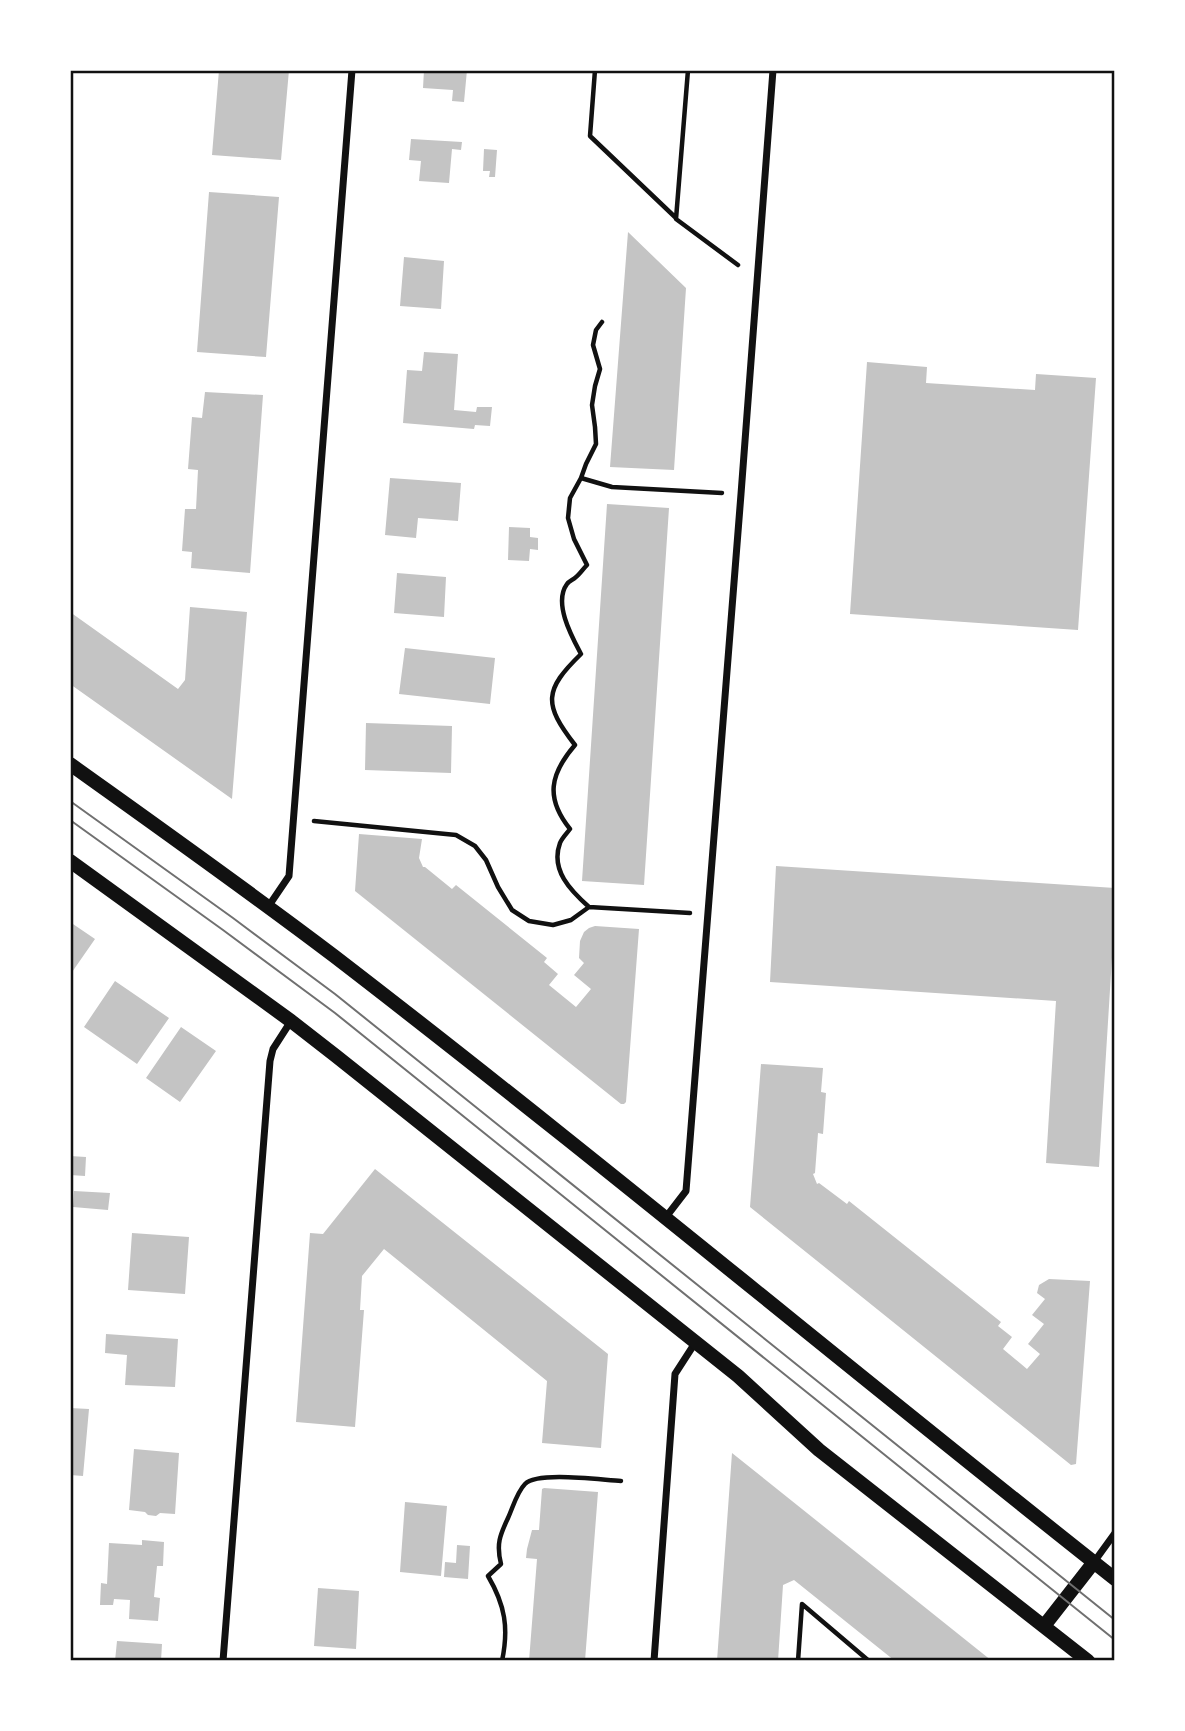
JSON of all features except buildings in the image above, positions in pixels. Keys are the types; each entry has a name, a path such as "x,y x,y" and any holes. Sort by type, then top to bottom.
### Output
{"main road":[{"path":"70,764 334,957 666,1217 1115,1579"},
{"path":"70,861 291,1021 738,1376 819,1450 1088,1661"},
{"path":"1044,1626 1094,1562"}],"street":[{"path":"268,907 289,876 352,70"},
{"path":"666,1217 686,1191 773,70"},
{"path":"223,1661 270,1061 273,1049 291,1021"},
{"path":"654,1661 676,1374 695,1342"},
{"path":"1094,1562 1115,1533"}],"path":[{"path":"595,70 590,136 676,219 757,279"},
{"path":"676,219 688,70"},
{"path":"589,908 573,893 559,871 560,842 570,829 555,804 553,784 564,760 575,746 553,711 551,694 557,680 581,654 564,618 561,600 566,585 587,565 568,518 570,498 596,444 592,405 600,369 593,345 596,330 602,322"},
{"path":"581,478 612,487 741,494"},
{"path":"292,818 456,835 475,846 486,859 512,910 528,921 553,925 571,920 589,908 707,914"},
{"path":"502,1661 506,1623 498,1593 488,1576 501,1564 497,1550 500,1534 523,1486 529,1480 543,1476 621,1481"},
{"path":"798,1661 802,1604 869,1661"}],"tram line":[{"path":"70,801 335,994 1115,1620"},
{"path":"70,820 335,1013 1115,1640"}]}
